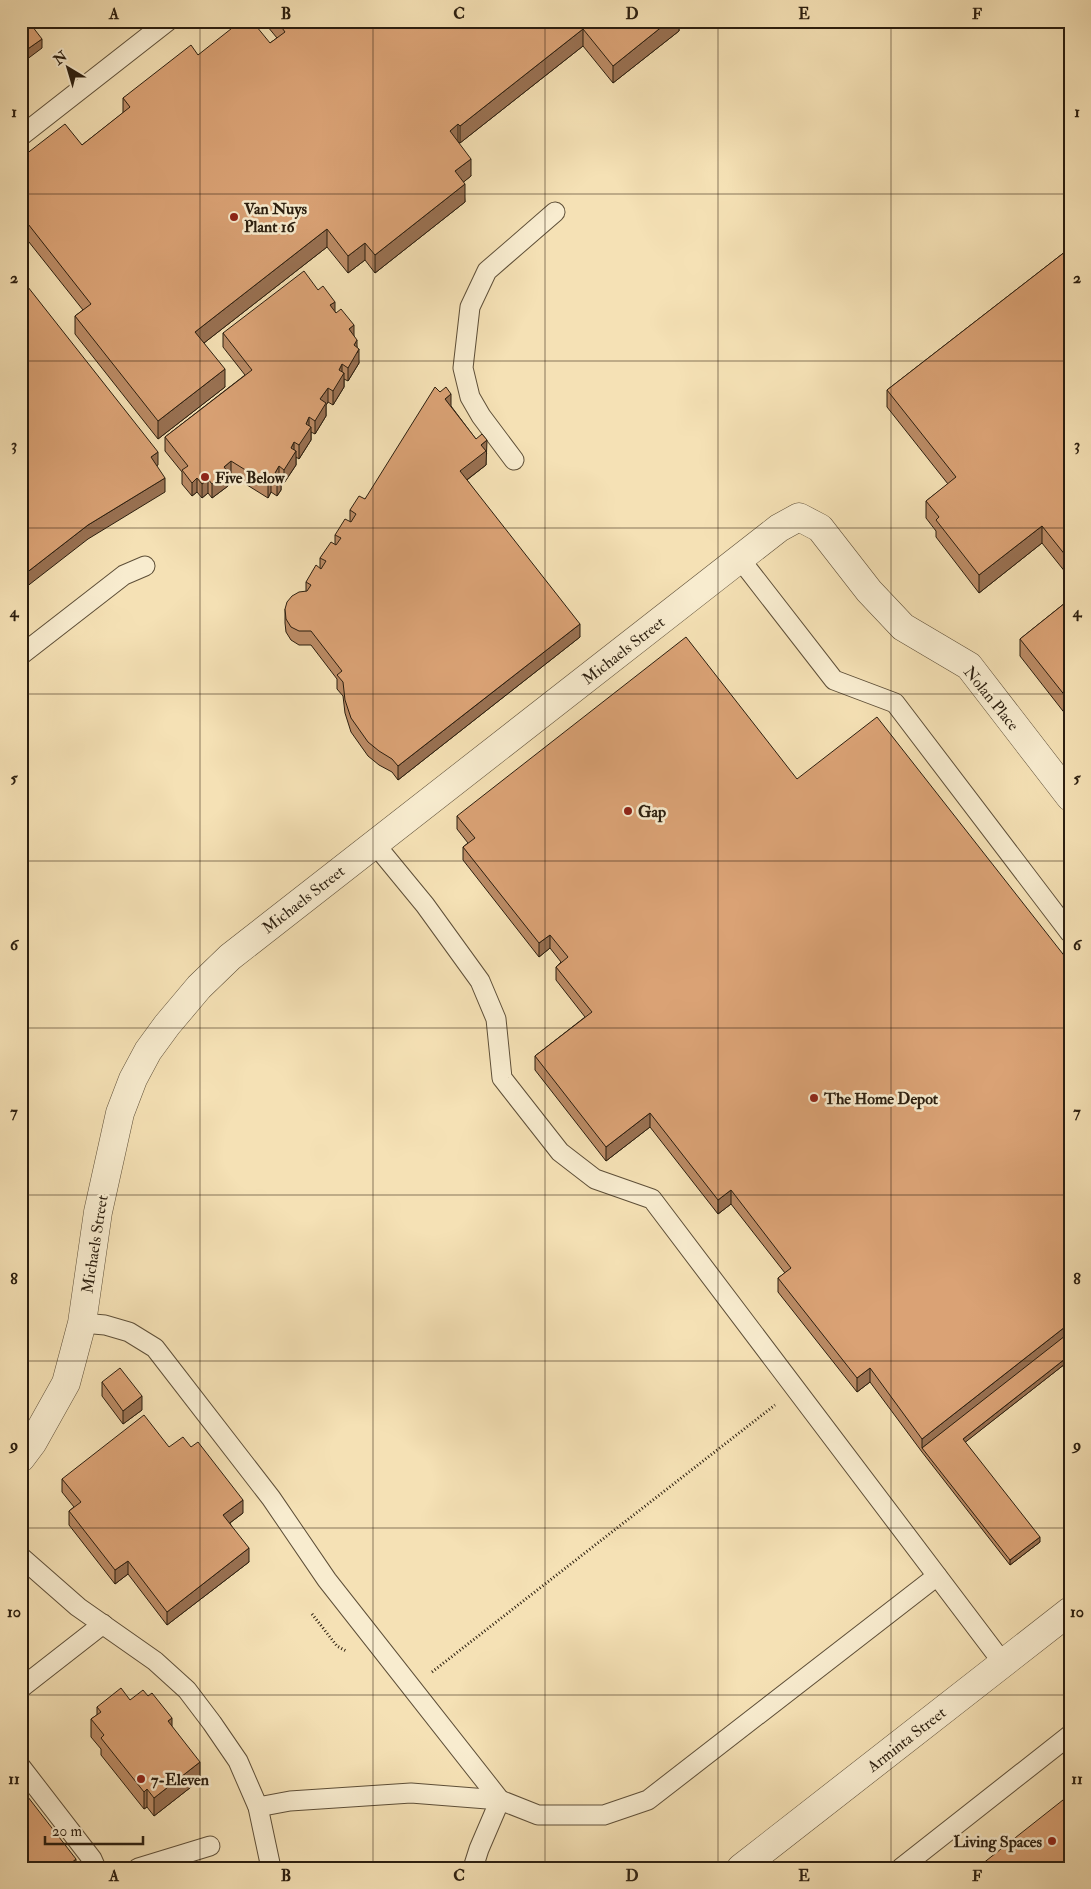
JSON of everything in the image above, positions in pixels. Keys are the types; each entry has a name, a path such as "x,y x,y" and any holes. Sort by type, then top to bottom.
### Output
{"street":[{"name":"Michaels Street","path":"21,1458 33,1442 66,1383 82,1323 98,1212 120,1114 133,1079 148,1051 199,986 230,958 374,843 779,528 799,517 820,528"},
{"name":"Nolan Place","path":"820,528 869,591 903,627 969,666 1070,797"},
{"name":"Arminta Street","path":"747,1866 1070,1611"}],"lane":[{"path":"21,136 168,21"},
{"path":"514,460 481,416 470,397 463,368 470,307 487,271 555,212"},
{"path":"740,559 834,680 895,703 1070,933"},
{"path":"21,655 124,575 146,566"},
{"path":"374,843 424,905 480,981 496,1019 502,1078 560,1152 594,1179 652,1198 1003,1663"},
{"path":"82,1323 105,1325 129,1332 155,1348 271,1498 327,1580 500,1800"},
{"path":"21,1558 78,1607 155,1661 187,1690 238,1761 258,1807 271,1868"},
{"path":"258,1807 290,1801 411,1793 500,1800 538,1815 604,1815 648,1800 937,1576"},
{"path":"21,1688 103,1624"},
{"path":"901,1868 1070,1734"},
{"path":"21,1767 92,1859 96,1868"},
{"path":"473,1868 500,1800"},
{"path":"138,1868 210,1846"}],"path":[{"path":"429,1674 777,1404"},
{"path":"312,1614 337,1646 346,1651"}],"building":[{"name":"Van Nuys Plant 16","path":"241,21 252,21 270,43 285,32 277,21 669,21 613,66 583,29 460,126 458,124 450,131 471,159 455,171 465,184 375,255 365,243 348,256 327,229 195,332 225,369 158,421 75,316 91,304 21,215 21,158 65,124 82,145 130,107 123,98 191,45 198,55"},
{"path":"32,26 42,39 22,53 21,34"},
{"path":"1070,248 1070,561 1042,526 979,575 936,520 939,517 926,501 956,477 887,390"},
{"path":"304,271 318,290 323,286 335,302 330,305 336,313 341,309 354,325 349,329 357,340 354,345 359,349 348,368 342,364 339,370 344,373 333,391 328,388 320,399 326,403 315,421 309,417 306,424 311,427 299,445 294,442 291,448 296,451 284,470 279,466 275,473 281,476 277,482 271,479 268,484 231,461 224,467 228,472 212,484 208,479 202,484 197,478 192,483 182,470 188,466 165,437 252,370 223,333"},
{"path":"24,282 158,452 151,457 165,478 88,525 21,577 21,284"},
{"path":"435,387 440,392 446,387 451,394 445,399 476,439 482,434 487,440 481,445 486,451 460,471 580,624 398,766 392,759 368,742 351,718 345,700 343,682 337,675 342,671 311,631 299,631 291,627 286,619 285,609 287,602 292,596 299,592 307,591 311,585 306,582 316,565 321,569 326,561 320,558 331,542 336,545 341,538 335,535 345,519 351,522 356,514 350,510 359,496 365,499"},
{"path":"1070,599 1070,702 1020,639"},
{"name":"The Home Depot","path":"686,637 797,779 877,717 1070,963 1070,1323 922,1439 870,1368 857,1378 778,1278 791,1268 731,1190 718,1200 650,1113 606,1147 535,1056 592,1012 556,967 568,957 550,935 539,943 463,847 475,838 457,816"},
{"path":"1070,1332 1070,1355 963,1439 1040,1537 1010,1560 922,1448"},
{"path":"120,1368 142,1396 123,1411 102,1382"},
{"path":"144,1415 169,1447 183,1437 191,1447 198,1442 243,1500 223,1515 249,1548 167,1612 128,1561 115,1570 69,1511 81,1502 62,1479"},
{"path":"121,1688 130,1700 143,1690 148,1696 152,1693 172,1718 168,1721 200,1762 154,1798 147,1789 144,1792 101,1738 104,1735 91,1719 101,1712 97,1707"},
{"path":"21,1788 76,1859 65,1868 21,1868"},
{"path":"1068,1796 1070,1797 1070,1868 977,1868"}],"place":[{"name":"Van Nuys Plant 16","path":"234,217"},
{"name":"Five Below","path":"205,477"},
{"name":"Gap","path":"628,811"},
{"name":"The Home Depot","path":"814,1098"},
{"name":"7-Eleven","path":"141,1779"},
{"name":"Living Spaces","path":"1052,1841"}]}
